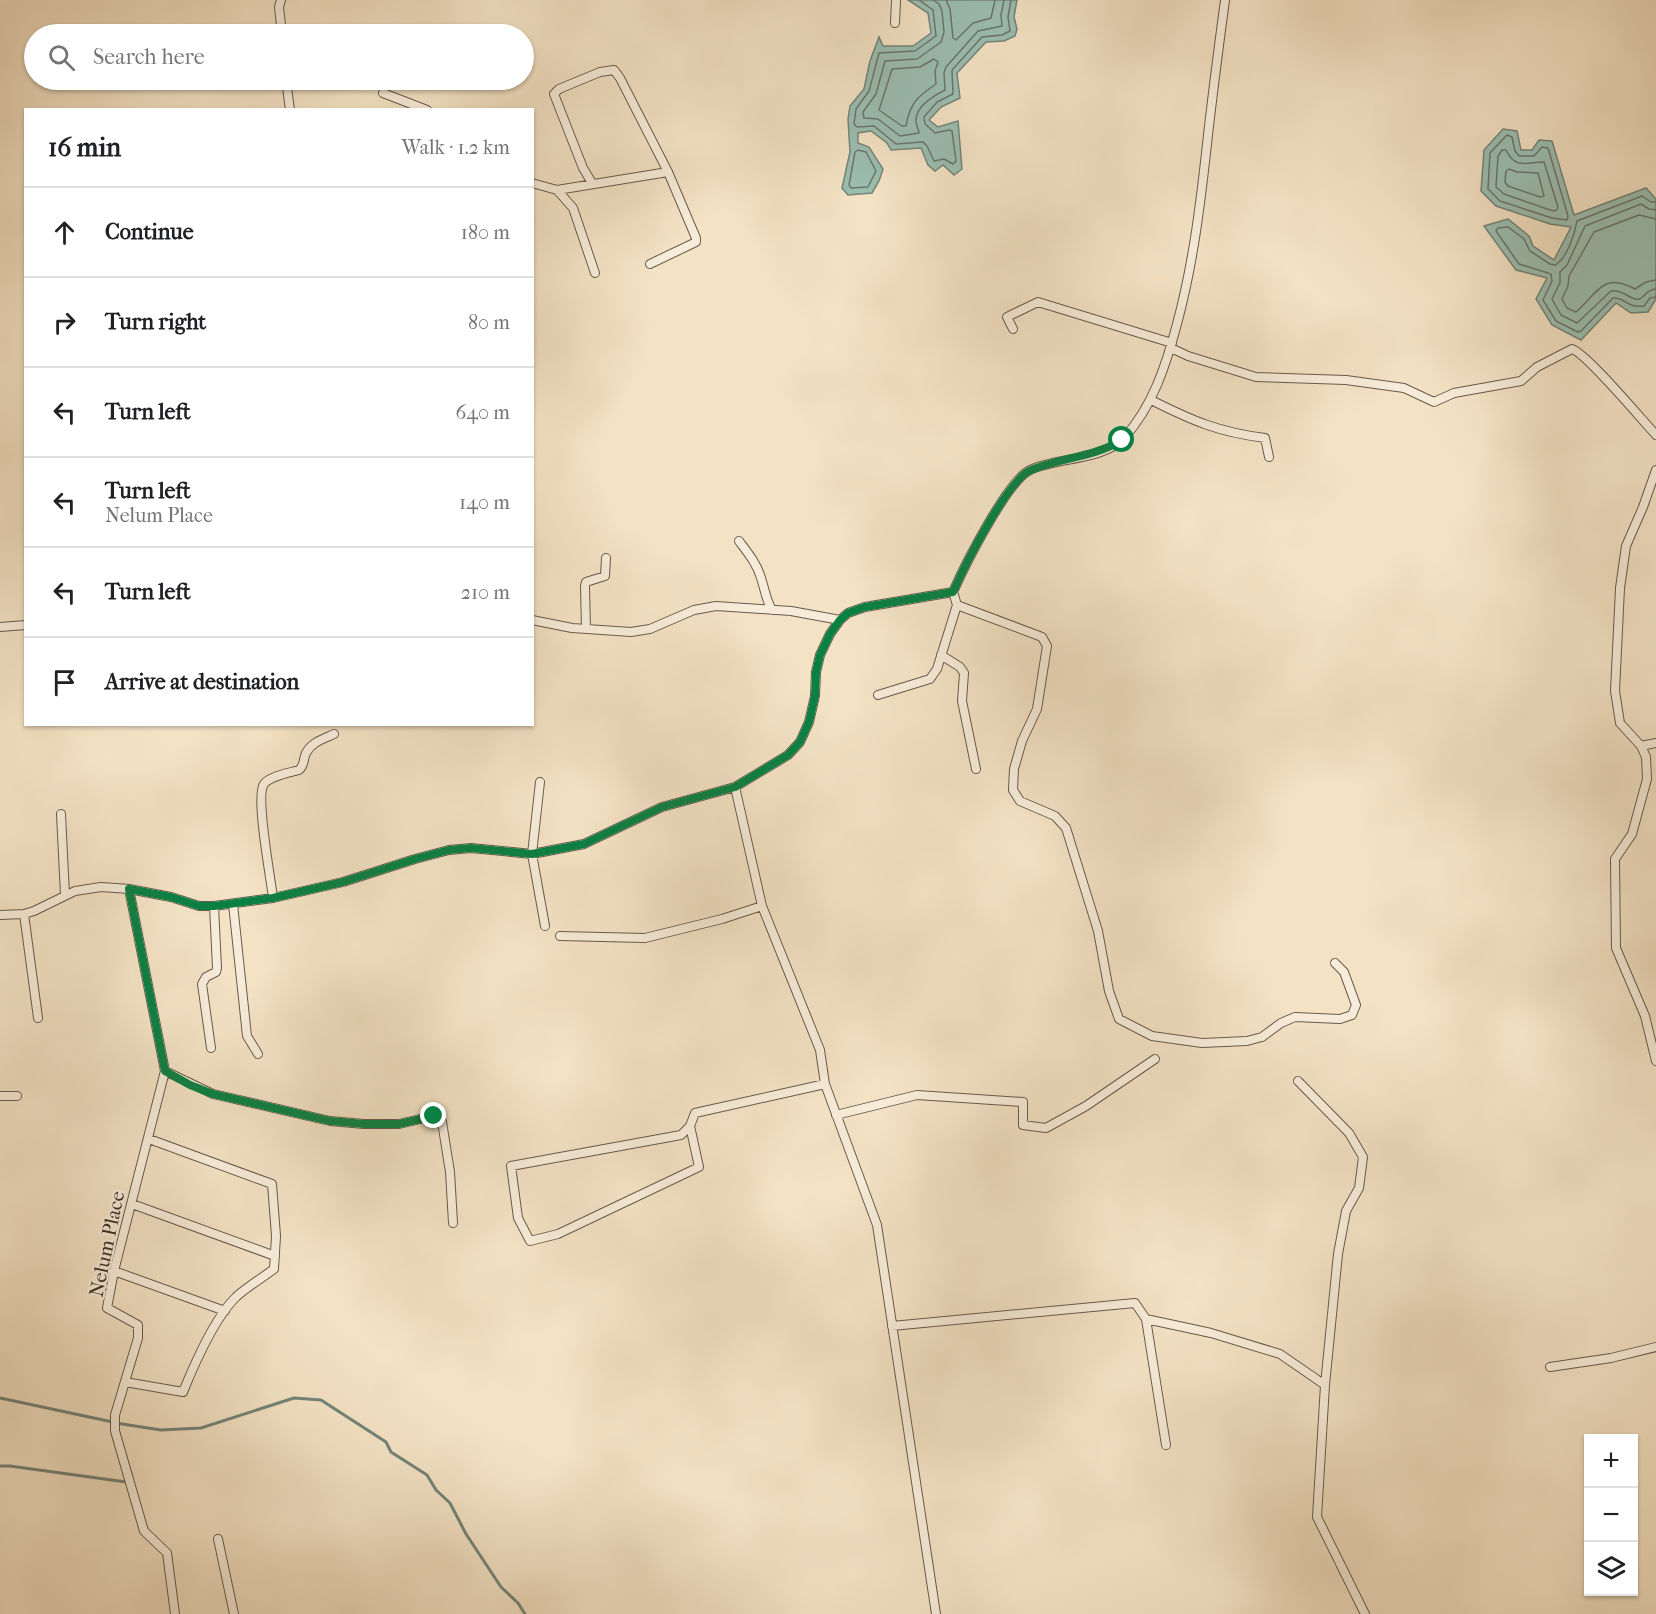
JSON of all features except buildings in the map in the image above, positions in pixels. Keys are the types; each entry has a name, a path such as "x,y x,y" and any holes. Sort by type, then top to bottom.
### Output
{"street":[{"path":"281,0 279,7 281,24"},
{"path":"895,23 896,0"},
{"path":"878,695 930,679 937,669 957,605 953,592 968,559 1011,489 1027,471 1105,450 1122,440 1151,400 1171,345 1188,282 1198,229 1225,0"},
{"path":"592,183 583,168 554,94 559,89 607,70 614,70 668,172 696,238 696,242 650,264"},
{"path":"287,90 290,108"},
{"path":"383,93 424,108"},
{"path":"534,184 557,190 668,172"},
{"path":"557,190 573,208 595,273"},
{"path":"1012,329 1007,317 1038,302 1171,345 1188,356 1256,377 1370,383 1404,388 1434,402 1454,393 1521,381 1537,367 1572,349 1583,357 1656,435"},
{"path":"1151,400 1201,424 1233,434 1265,438 1269,458"},
{"path":"1656,470 1626,546 1620,588 1615,691 1620,723 1641,746 1646,757 1647,779 1632,834 1615,859 1616,948 1645,1016 1656,1060"},
{"path":"739,541 753,559 761,576 766,601 772,610"},
{"path":"586,629 586,582 605,576 606,558"},
{"path":"0,915 24,914 75,891 101,887 129,889 171,897 199,906 232,904 273,898 343,882 449,850 471,848 532,854 584,844 662,807 735,787 788,755 800,742 809,722 820,655 840,620 848,613 865,607 953,592"},
{"path":"957,605 1042,637 1047,646 1037,709 1022,741 1014,769 1013,790 1020,801 1055,816 1066,828 1098,931 1109,991 1119,1019 1152,1036 1202,1043 1247,1041 1262,1037 1281,1023 1295,1017 1340,1019 1352,1015 1356,1005 1344,972 1335,963"},
{"path":"534,621 618,632 640,631 694,610 716,606 815,614 840,620"},
{"path":"0,627 24,625"},
{"path":"941,655 964,673 962,700 976,769"},
{"path":"273,898 263,820 262,788 266,782 299,770 303,766 305,755 310,747 334,734"},
{"path":"1641,746 1656,743"},
{"path":"540,782 532,854 545,926"},
{"path":"735,787 762,906 820,1050 825,1084 877,1225 936,1614"},
{"path":"61,814 65,895"},
{"name":"Nelum Place","path":"129,889 165,1071 114,1271 108,1308 138,1325 138,1338 115,1415 115,1431 144,1531 167,1553 175,1614"},
{"path":"232,904 247,1036 258,1054"},
{"path":"210,1048 202,984 206,978 216,972 217,968 214,906"},
{"path":"560,936 645,938 722,919 762,906"},
{"path":"24,914 38,1018"},
{"path":"836,1115 917,1095 1023,1102 1023,1125 1046,1128 1086,1106 1155,1059"},
{"path":"165,1071 190,1085 213,1094 330,1121 399,1124 434,1116 439,1117 442,1122 450,1172 453,1223"},
{"path":"1298,1081 1349,1133 1363,1157 1359,1188 1346,1211 1338,1254 1325,1385 1317,1517 1365,1614"},
{"path":"690,1126 699,1167 558,1234 530,1241 518,1218 512,1166 681,1135 690,1126 695,1113 825,1084"},
{"path":"0,1096 17,1096"},
{"path":"125,1382 183,1392 197,1358 225,1311 235,1298 274,1269 276,1236 272,1184 149,1138"},
{"path":"132,1203 275,1256"},
{"path":"114,1271 225,1311"},
{"path":"892,1326 1135,1303 1146,1319 1166,1445"},
{"path":"1146,1319 1211,1333 1280,1354 1325,1385"},
{"path":"1550,1367 1611,1358 1656,1347"},
{"path":"218,1539 234,1614"}],"water":[{"path":"908,0 1017,0 1014,17 1017,29 1015,36 1004,41 986,42 957,73 960,98 941,107 929,120 938,127 958,121 962,169 954,175 943,165 935,171 928,165 921,148 891,150 887,143 871,131 858,133 858,143 869,147 883,169 872,193 848,195 842,188 850,152 848,119 850,106 864,89 870,61 879,37 883,46 913,46 931,33 928,13"},
{"path":"1503,129 1517,131 1521,150 1532,150 1539,140 1552,141 1574,215 1646,188 1656,199 1656,299 1648,312 1631,313 1616,303 1581,340 1552,325 1536,299 1547,278 1516,270 1484,226 1508,219 1529,236 1533,246 1554,260 1571,227 1550,224 1496,206 1481,191 1484,150"}],"waterway":[{"path":"0,1398 161,1430 201,1428 294,1398 321,1400 386,1442 391,1452 427,1475 436,1490 450,1503 466,1534 501,1587 518,1603 525,1614"},
{"path":"0,1466 126,1482"}],"route":[{"path":"434,1116 399,1124 330,1121 213,1094 190,1085 165,1071 129,889 171,897 199,906 273,898 343,882 449,850 471,848 532,854 584,844 662,807 735,787 788,755 800,742 809,722 815,696 816,672 820,655 840,620 848,613 865,607 953,592 968,559 1011,489 1027,471 1105,450 1122,440"}]}
